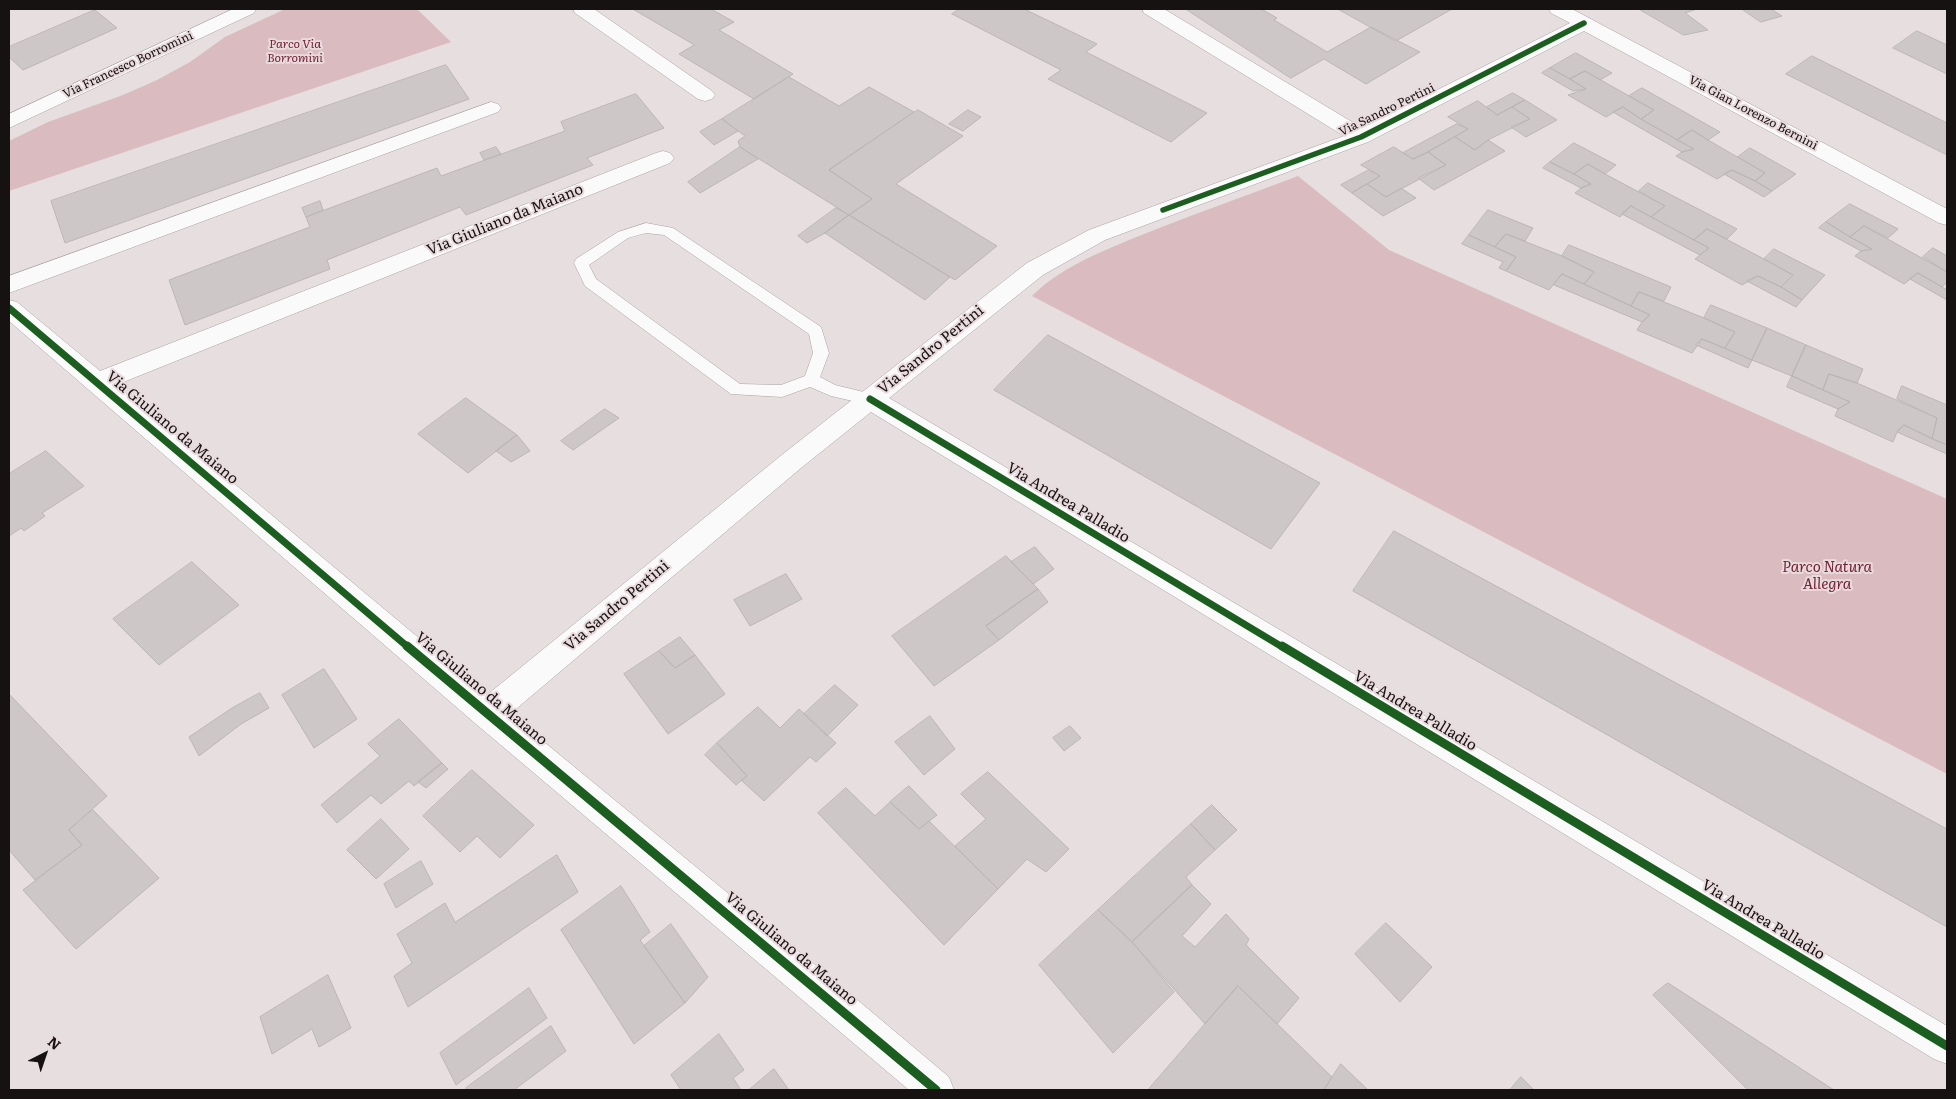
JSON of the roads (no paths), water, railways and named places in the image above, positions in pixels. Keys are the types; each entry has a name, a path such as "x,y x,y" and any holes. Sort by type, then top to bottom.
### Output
{"street":[{"name":"Via Francesco Borromini","path":"9,122 247,9"},
{"path":"582,9 705,94"},
{"name":"Via Sandro Pertini","path":"1151,9 1361,137"},
{"name":"Via Gian Lorenzo Bernini","path":"1558,9 1947,218"},
{"name":"Via Sandro Pertini","path":"487,714 792,460 1005,291 1068,249 1097,234 1361,137 1584,23"},
{"path":"9,285 491,108"},
{"name":"Via Giuliano da Maiano","path":"96,382 663,158"},
{"name":"Via Giuliano da Maiano","path":"9,308 487,714 830,999 936,1090"},
{"name":"Via Andrea Palladio","path":"870,399 1947,1046"}],"lane":[{"path":"811,380 821,353 816,331 668,231 646,228 623,235 582,263 590,282 737,390 782,391 811,380 832,390 870,399"}],"park label":[{"name":"Parco Via Borromini","path":"295,51"},
{"name":"Parco Natura Allegra","path":"1827,576"}]}
